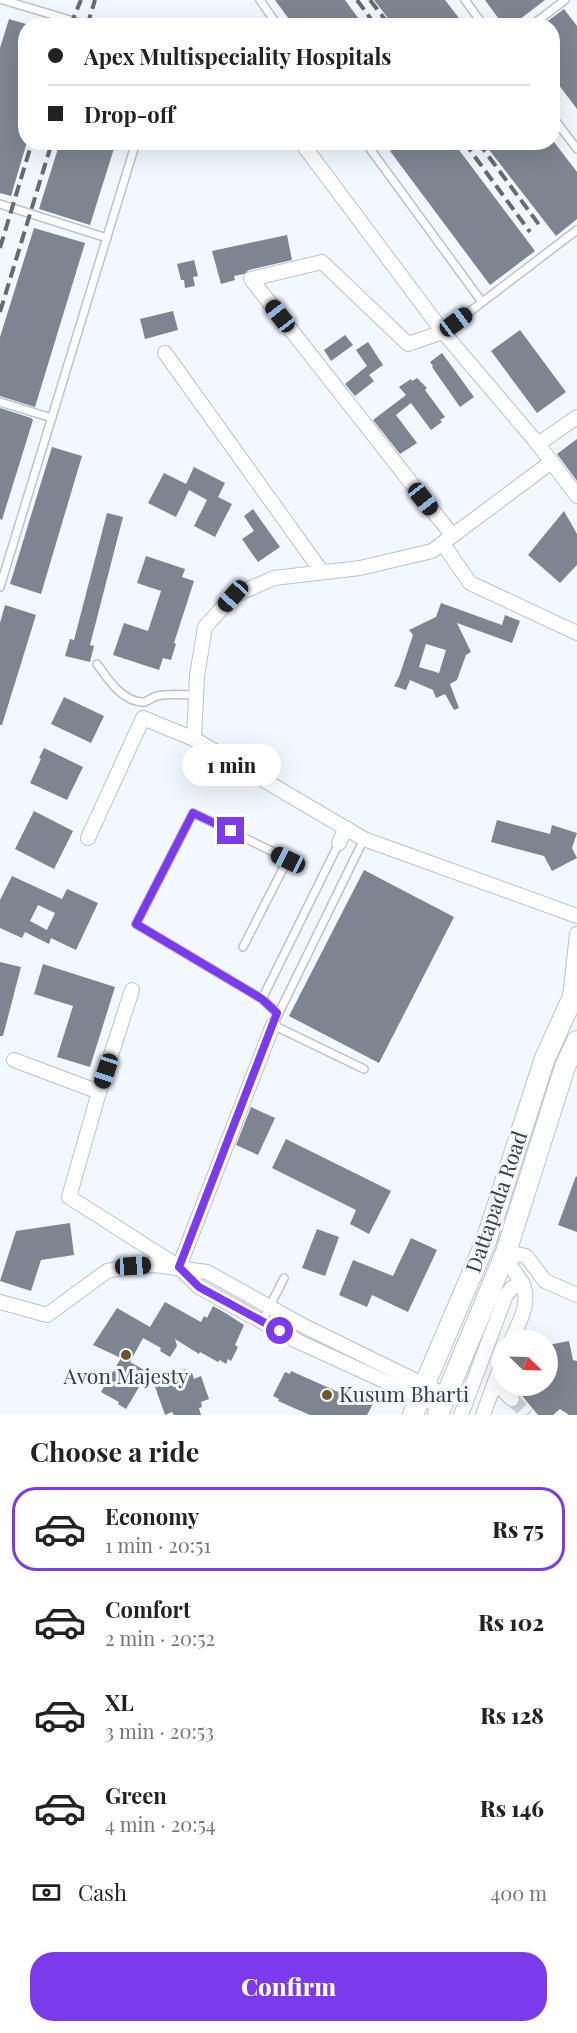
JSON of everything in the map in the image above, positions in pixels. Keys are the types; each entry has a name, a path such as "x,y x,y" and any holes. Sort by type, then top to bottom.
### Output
{"main road":[{"name":"Dattapada Road","path":"419,1399 486,1241 545,1058 573,996"},
{"path":"441,1406 509,1253 571,1071 577,1041"}],"street":[{"path":"307,150 443,332 538,444 550,463 577,496"},
{"path":"443,332 408,344 322,262 251,279 448,540 470,583 577,633"},
{"path":"165,353 322,572"},
{"path":"538,444 577,417"},
{"path":"194,739 197,676 205,627 233,596 274,578 360,568 432,551 550,463"},
{"path":"88,838 143,718 194,739 364,839 577,916"},
{"path":"339,843 346,828"},
{"path":"573,996 577,934"},
{"path":"132,990 99,1092 69,1197 179,1267 199,1287 263,1320 297,1341 419,1399 441,1406"},
{"path":"179,1267 275,1019"},
{"path":"14,1060 99,1092"},
{"path":"515,1330 525,1304 526,1292 510,1265 509,1253 526,1256 545,1281 577,1295"},
{"path":"0,1302 47,1315 108,1271 133,1266 179,1267 207,1272 304,1326 419,1399"},
{"path":"212,1293 219,1279"},
{"path":"461,1415 506,1295 522,1282"},
{"path":"297,1341 304,1326"},
{"path":"483,1415 492,1390"},
{"path":"509,1396 512,1399"}],"lane":[{"path":"3,0 63,18"},
{"path":"260,0 272,18"},
{"path":"465,0 478,18"},
{"path":"541,18 565,0"},
{"path":"560,127 577,149"},
{"path":"0,587 134,150"},
{"path":"373,150 482,302"},
{"path":"0,204 107,238"},
{"path":"443,332 577,230"},
{"path":"0,402 52,418"},
{"path":"97,664 115,687 136,701 146,702 158,696 196,695"},
{"path":"243,947 288,860 193,813 136,924 262,999 275,1019 364,1069"},
{"path":"275,1019 364,839"},
{"path":"262,999 339,843"},
{"path":"263,1320 284,1278"}],"building":[{"path":"275,0 345,0 358,18 288,18"},
{"path":"374,0 445,0 459,18 388,18"},
{"path":"485,0 545,0 521,18 498,18"},
{"path":"564,9 577,26 577,109 560,87 560,18 552,18"},
{"path":"9,19 18,22 18,150 25,150 11,196 0,193 0,48"},
{"path":"57,150 113,150 90,225 39,209"},
{"path":"459,150 535,251 490,285 390,151"},
{"path":"489,150 560,150 577,172 577,219 556,236"},
{"path":"34,228 85,243 35,407 0,396 0,337"},
{"path":"287,235 292,260 249,270 244,274 234,276 235,280 221,284 212,251"},
{"path":"194,260 198,276 193,277 195,286 185,288 177,264"},
{"path":"173,311 178,330 145,339 140,319"},
{"path":"520,330 566,392 537,413 491,351"},
{"path":"345,335 353,345 331,361 324,350"},
{"path":"368,342 383,365 369,375 374,381 355,396 345,384 367,366 356,350"},
{"path":"442,353 474,397 460,407 430,362"},
{"path":"417,378 427,388 425,390 445,417 431,430 411,403 396,415 417,443 400,454 373,420 406,395 399,387"},
{"path":"0,408 33,420 2,520 0,519"},
{"path":"577,439 577,481 557,454"},
{"path":"52,447 82,456 41,594 10,584"},
{"path":"194,467 225,483 218,497 232,504 215,537 194,526 207,500 189,490 176,517 148,503 164,473 186,484"},
{"path":"253,509 280,547 258,562 242,539 254,531 244,516"},
{"path":"564,511 577,534 577,565 560,583 528,555"},
{"path":"107,513 123,517 90,645 94,646 90,662 65,656 70,639 74,640"},
{"path":"146,556 185,569 182,577 194,581 174,643 176,644 171,660 163,658 159,670 113,655 124,623 148,631 161,591 137,583"},
{"path":"441,603 502,625 505,615 520,621 512,643 457,623 471,652 466,655 457,680 450,684 459,708 454,710 445,694 436,698 433,690 410,680 406,690 394,686 413,635 409,630 436,617","holes":["426,644 446,650 439,673 419,667"]},
{"path":"5,605 36,615 2,725 0,725 0,623"},
{"path":"64,697 104,716 91,743 51,724"},
{"path":"44,748 83,767 67,800 30,783"},
{"path":"34,811 73,831 54,869 15,849"},
{"path":"497,820 550,834 552,825 577,833 572,848 577,858 552,871 544,856 491,842"},
{"path":"364,870 454,917 379,1063 289,1016"},
{"path":"12,876 62,899 67,889 98,903 76,950 51,938 49,944 25,932 22,938 0,928 0,900","holes":["38,905 55,913 47,930 30,921"]},
{"path":"0,962 21,967 3,1036 0,1036"},
{"path":"43,964 115,987 90,1067 57,1057 73,1006 34,994"},
{"path":"251,1107 275,1118 258,1155 236,1145"},
{"path":"286,1139 391,1191 369,1234 350,1224 356,1210 272,1168"},
{"path":"577,1177 577,1232 558,1225"},
{"path":"70,1223 74,1255 41,1260 31,1291 0,1281 16,1231"},
{"path":"317,1229 339,1237 325,1276 302,1268"},
{"path":"411,1238 437,1250 408,1312 372,1295 367,1307 339,1295 353,1260 393,1276"},
{"name":"Avon Majesty","path":"165,1302 201,1322 204,1316 207,1318 213,1306 227,1314 244,1325 235,1345 238,1347 231,1361 228,1359 226,1364 200,1352 199,1354 175,1339 177,1346 170,1357 160,1351 161,1348 143,1338 130,1362 148,1372 126,1409 118,1404 119,1402 101,1392 121,1358 93,1345 117,1308 150,1327"},
{"path":"569,1341 573,1360 577,1361 577,1415 569,1415 560,1409 553,1415 538,1415 522,1396 558,1396 558,1343"},
{"path":"185,1369 187,1374 192,1373 194,1379 201,1376 209,1399 201,1402 202,1407 199,1408 201,1415 174,1415 172,1412 165,1415 153,1381"},
{"name":"Kusum Bharti","path":"291,1371 363,1403 364,1400 373,1404 367,1415 310,1415 278,1401 279,1399 273,1396 285,1372 290,1374"}],"tunnel":[{"path":"512,1399 528,1415"}],"railway":[{"path":"73,18 81,0"},
{"path":"89,18 95,0"},
{"path":"357,0 370,18"},
{"path":"370,0 384,18"},
{"path":"0,248 30,150"},
{"path":"0,312 50,150"},
{"path":"470,150 530,232"},
{"path":"484,150 540,226"}],"place":[{"name":"Avon Majesty","path":"126,1355"},
{"name":"Kusum Bharti","path":"327,1395"}],"route":[{"path":"231,831 193,813 136,924 262,999 277,1013 179,1267 199,1287 280,1331"}]}
